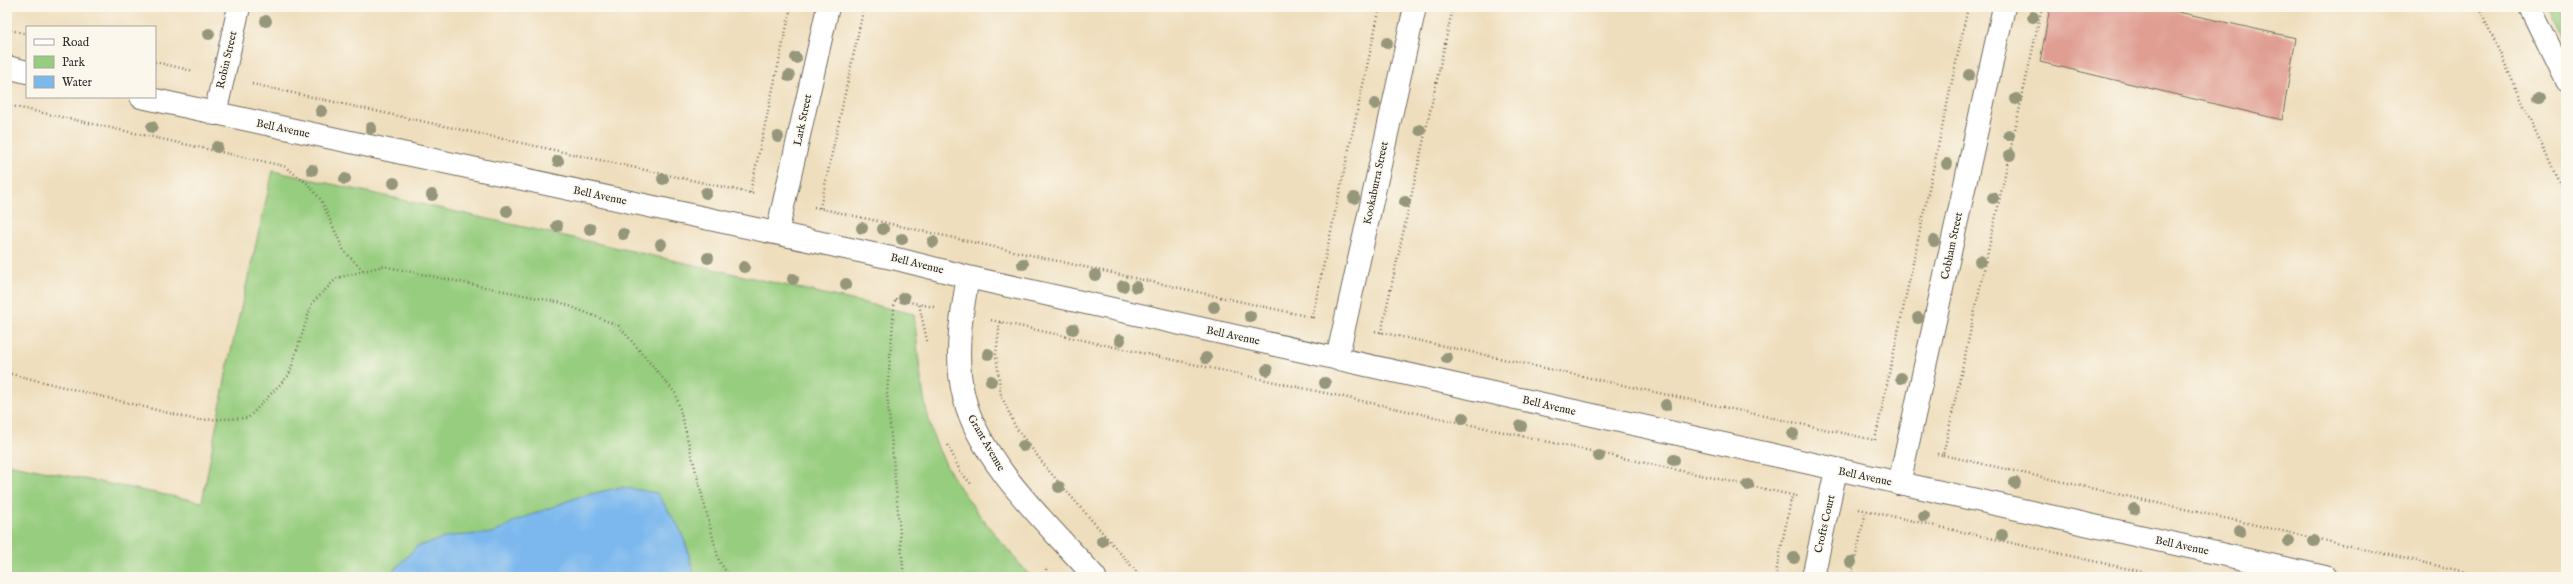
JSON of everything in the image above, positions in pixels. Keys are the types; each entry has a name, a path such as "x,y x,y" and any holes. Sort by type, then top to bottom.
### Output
{"street":[{"name":"Robin Street","path":"215,114 239,7"},
{"name":"Lark Street","path":"777,233 828,7"},
{"name":"Kookaburra Street","path":"1337,359 1415,7"},
{"name":"Cobham Street","path":"1899,484 2004,7"},
{"path":"2530,7 2566,81"},
{"path":"7,67 26,72"},
{"name":"Bell Avenue","path":"145,98 901,260 968,277 2321,577"},
{"name":"Grant Avenue","path":"968,277 962,313 960,372 971,421 1003,473 1095,577"},
{"name":"Crofts Court","path":"1813,577 1836,470"}],"path":[{"path":"750,193 791,7"},
{"path":"820,208 864,7"},
{"path":"1312,318 1380,7"},
{"path":"1381,333 1453,7"},
{"path":"2479,7 2566,198"},
{"path":"7,29 26,34"},
{"path":"156,62 785,200 1312,318 1874,440"},
{"path":"7,105 284,166 308,184 321,200 344,251 364,271"},
{"path":"7,374 197,420 248,418 288,375 312,303 337,278 383,266 554,301 619,326 676,394 719,561 730,577"},
{"path":"904,577 888,393 894,299 919,304"},
{"path":"1142,577 1049,471 1016,428 1001,395 996,354 1000,322 2165,577"},
{"path":"1943,455 2488,577"},
{"path":"1775,577 1792,496"},
{"path":"1851,577 1866,511"}],"green space":[{"path":"2549,7 2566,7 2566,42"},
{"path":"273,171 914,314 924,399 932,432 938,448 956,482 980,516 1031,577 7,577 7,464 202,502 229,359"}],"water":[{"path":"621,487 657,493 679,527 687,547 694,577 388,577 416,547 450,536 494,533 513,522 578,497"}],"building":[{"path":"2050,7 2156,7 2296,38 2282,120 2040,62"}]}
